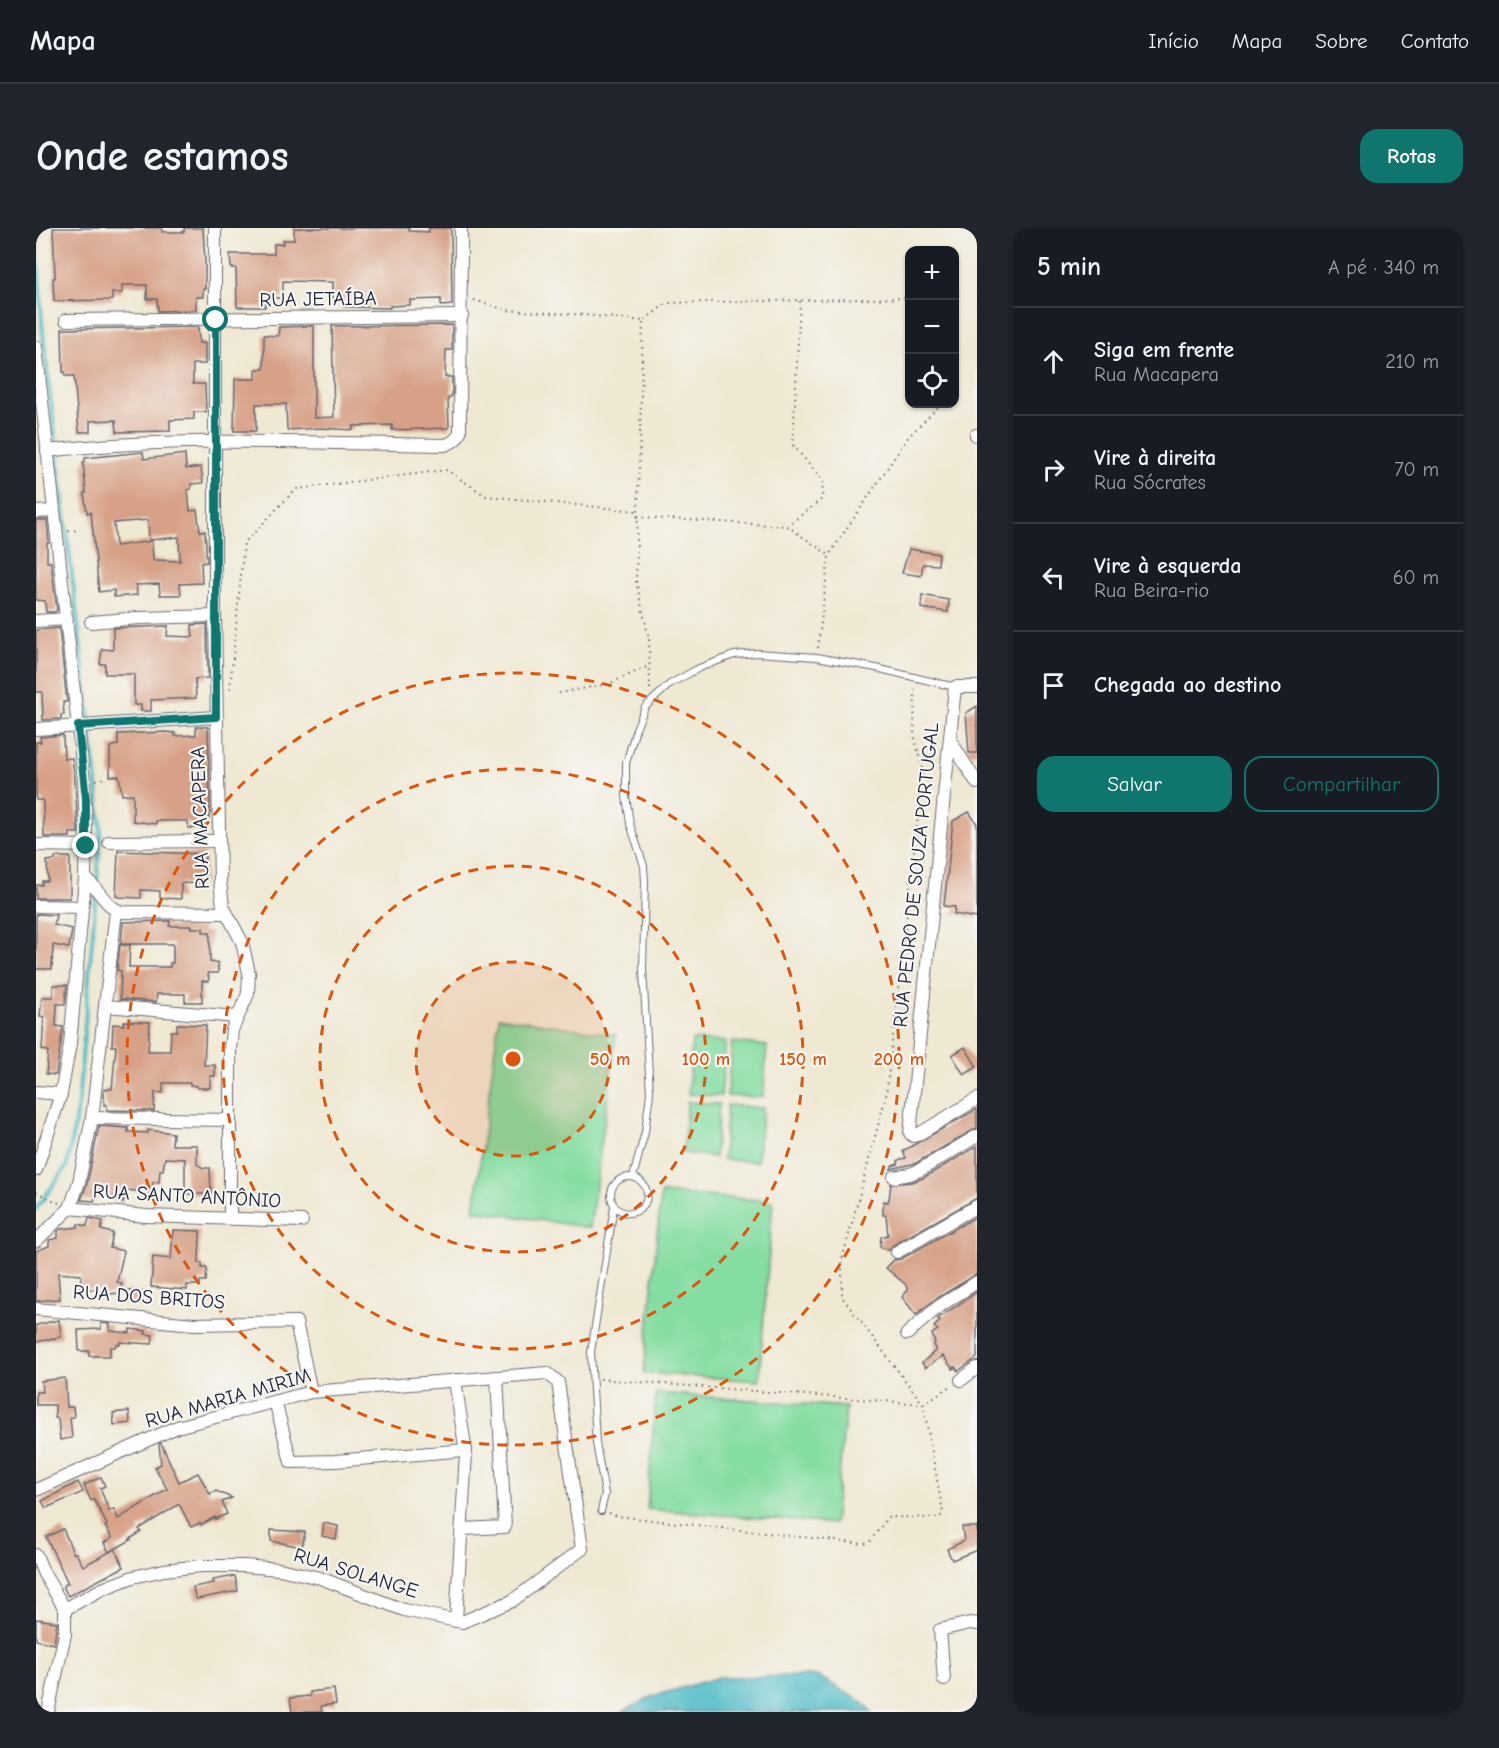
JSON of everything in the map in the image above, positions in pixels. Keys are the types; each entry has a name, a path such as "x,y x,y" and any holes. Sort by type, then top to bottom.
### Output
{"street":[{"name":"RUA MACAPERA","path":"215,228 215,616 221,900 242,942 249,973 248,994 232,1030 230,1049 230,1218"},
{"path":"50,451 134,444 445,445 458,439 462,316 461,228"},
{"name":"RUA JETAÍBA","path":"66,320 462,316"},
{"path":"36,347 40,438 50,451 54,511 80,726 86,799 88,881 82,907 70,1044 61,1094 40,1152 36,1170"},
{"path":"36,512 54,511"},
{"path":"91,622 215,616"},
{"path":"36,621 67,619"},
{"path":"955,687 977,687"},
{"name":"RUA PEDRO DE SOUZA PORTUGAL","path":"955,687 911,1135 915,1136 977,1099"},
{"path":"36,729 216,712"},
{"path":"950,740 977,783"},
{"path":"109,842 219,841"},
{"path":"36,845 86,846"},
{"path":"88,881 117,911 226,913"},
{"path":"36,906 82,907"},
{"path":"36,1241 68,1207 79,1182 92,1118 117,911"},
{"path":"106,1006 237,1017"},
{"path":"36,1092 61,1094"},
{"path":"92,1118 229,1120"},
{"path":"894,1177 920,1170 977,1136"},
{"path":"897,1252 977,1206"},
{"name":"RUA SANTO ANTÔNIO","path":"68,1207 135,1216 302,1221"},
{"path":"907,1334 938,1307 977,1282"},
{"name":"RUA DOS BRITOS","path":"36,1309 194,1324 296,1322 311,1392"},
{"path":"962,1380 977,1368"},
{"name":"RUA MARIA MIRIM","path":"36,1490 167,1431 311,1392 547,1373 558,1382 582,1549"},
{"path":"462,1529 505,1527 497,1377"},
{"path":"455,1380 466,1449 456,1621"},
{"path":"275,1401 291,1462 335,1461 466,1449"},
{"name":"RUA SOLANGE","path":"65,1609 102,1589 134,1577 164,1570 201,1566 244,1566 279,1569 320,1578 404,1610 462,1622 512,1601 582,1549"},
{"path":"36,1556 65,1609 65,1634 48,1712"},
{"path":"944,1680 940,1630 970,1623 977,1624"}],"lane":[{"path":"633,1177 645,1132 650,1093 643,969 644,866 630,824 626,796 626,763 645,706 670,684 699,668 734,655 757,653 817,657 955,687"},
{"path":"601,1511 605,1494 596,1443 591,1379 593,1330 614,1207 610,1196 613,1185 622,1178 633,1177 643,1183 647,1199 640,1209 624,1213 614,1207"}],"path":[{"path":"462,296 506,310 643,321 667,303 905,297"},
{"path":"787,526 822,500 823,481 793,445 800,300"},
{"path":"643,321 636,581 649,639 651,702"},
{"path":"817,657 829,555 909,436 937,408"},
{"path":"216,712 230,693 244,543 296,489 447,470 486,496 637,511"},
{"path":"637,517 787,526 829,555"},
{"path":"74,531 80,530"},
{"path":"559,693 608,684 650,666"},
{"path":"601,1511 617,1516 863,1544 869,1543 888,1517 940,1518 944,1512 923,1404 842,1297 842,1260 886,1095 923,772 914,734 915,677"},
{"path":"36,1192 68,1207"},
{"path":"591,1379 923,1404 962,1380"}],"green space":[{"path":"499,1017 616,1035 590,1228 474,1210"},
{"path":"692,1040 726,1042 721,1096 688,1094"},
{"path":"732,1042 767,1046 763,1097 727,1096"},
{"path":"687,1102 719,1104 715,1157 683,1153"},
{"path":"727,1105 763,1108 757,1162 723,1159"},
{"path":"661,1193 773,1201 759,1381 644,1373"},
{"path":"656,1393 846,1407 834,1524 647,1509"}],"water":[{"path":"818,1676 864,1703 871,1712 621,1712 654,1696 719,1677"}],"building":[{"path":"53,228 162,228 162,232 184,232 184,228 203,228 205,289 203,289 203,297 196,297 196,310 158,311 157,299 147,299 147,285 122,285 122,293 112,293 112,300 54,301"},
{"path":"294,228 409,228 409,231 429,232 429,228 451,228 452,305 441,306 441,299 410,300 410,305 390,306 390,308 343,307 343,298 333,298 333,282 283,281 283,298 265,298 265,307 237,307 236,268 231,268 230,254 274,254 274,244 283,244 283,240 294,240"},
{"path":"452,325 452,350 446,350 445,377 452,377 452,396 448,398 449,428 392,430 392,425 353,426 353,430 321,428 287,430 286,404 256,404 256,431 234,431 235,379 256,379 256,369 264,369 264,335 278,336 279,327 314,326 314,418 334,417 332,326"},
{"path":"198,327 199,343 205,343 205,364 193,364 193,384 205,384 206,412 194,412 194,419 170,420 170,431 117,432 116,420 90,421 90,432 79,432 74,376 65,376 63,372 62,329"},
{"path":"143,452 144,459 185,454 186,469 201,467 203,483 191,484 191,489 188,490 190,511 197,510 200,531 205,531 207,562 201,563 202,583 180,584 181,595 160,595 159,584 136,585 137,595 114,597 114,590 99,592 91,512 87,513 84,493 86,493 83,462 85,458","holes":["148,520 149,540 179,537 180,561 153,560 152,541 116,546 114,523"]},
{"path":"36,520 47,520 49,543 47,543 47,562 51,562 57,610 55,612 46,612 45,601 36,600"},
{"path":"909,549 939,554 938,565 923,564 921,576 902,573"},
{"path":"922,595 949,600 948,612 921,608"},
{"path":"207,624 208,678 195,679 196,698 151,700 151,711 141,711 141,705 134,705 134,674 105,674 105,664 100,664 102,649 113,650 113,628 168,626 167,636 193,637 192,625"},
{"path":"59,628 67,702 63,702 64,715 61,715 61,719 43,720 42,692 36,692 36,630"},
{"path":"977,706 977,753 969,753 966,713"},
{"path":"196,727 208,727 210,813 209,818 203,818 204,828 188,828 188,821 156,821 156,824 133,821 133,794 122,795 119,776 110,776 110,747 118,745 118,734 166,732 175,733 175,736 196,735"},
{"path":"63,735 64,759 72,758 78,833 70,833 70,837 44,837 43,800 36,800 36,742 41,742 40,737"},
{"path":"969,812 977,824 977,918 954,914 955,907 944,906 953,821"},
{"path":"118,851 205,854 204,884 181,883 181,899 160,898 160,891 141,890 141,898 116,896"},
{"path":"55,857 70,857 70,898 36,898 36,885 42,885 42,881 48,881 47,861 55,860"},
{"path":"36,914 56,915 54,925 72,929 69,948 53,945 52,969 36,969"},
{"path":"170,921 169,926 192,926 192,928 203,928 203,932 210,932 210,962 218,963 218,973 208,973 209,981 202,981 202,1002 185,1002 185,994 157,994 156,1002 120,999 121,971 117,970 120,945 130,945 129,967 170,967 170,963 173,963 173,944 121,944 123,922"},
{"path":"53,985 67,985 65,1004 57,1004 56,1026 63,1027 56,1075 46,1074 48,1051 42,1050 44,1017 40,1016 42,997 53,997"},
{"path":"124,1021 150,1022 148,1051 170,1051 171,1031 177,1031 177,1024 206,1025 204,1065 215,1065 215,1076 210,1076 210,1088 197,1088 190,1083 163,1083 163,1093 155,1092 154,1111 107,1110 107,1105 104,1105 104,1089 112,1089 116,1046 112,1046 113,1024 124,1025"},
{"path":"965,1047 977,1067 964,1075 952,1055"},
{"path":"977,1109 977,1128 916,1163 891,1169 892,1166 898,1164 898,1160 906,1158 903,1151"},
{"path":"99,1126 128,1128 128,1132 148,1133 148,1130 173,1133 172,1145 197,1145 197,1164 203,1168 210,1168 211,1194 185,1194 185,1159 165,1158 163,1170 160,1170 159,1182 153,1182 152,1193 127,1190 123,1203 97,1194 94,1201 81,1200 87,1184"},
{"path":"977,1146 977,1198 893,1245 889,1250 880,1247 881,1237 888,1235 886,1215 883,1215 883,1210 884,1201 888,1202 889,1199 891,1184 912,1182 923,1178"},
{"path":"977,1216 977,1274 934,1300 916,1315 902,1297 908,1290 905,1284 886,1268 894,1260 901,1259"},
{"path":"89,1218 103,1221 101,1230 113,1233 110,1248 124,1251 117,1282 122,1283 120,1293 99,1295 100,1291 80,1287 81,1275 58,1273 60,1299 36,1301 36,1251 49,1246 49,1240 58,1238 58,1231 61,1229 78,1227 78,1224 87,1226"},
{"path":"173,1230 200,1231 199,1263 202,1263 202,1268 207,1268 206,1281 200,1281 200,1285 187,1285 187,1290 151,1287 153,1257 171,1259"},
{"path":"127,1290 150,1295 149,1305 129,1302"},
{"path":"977,1292 977,1358 958,1371 955,1367 953,1369 943,1356 925,1368 922,1363 936,1350 932,1334 938,1330 934,1327 940,1321 937,1319"},
{"path":"59,1320 61,1337 36,1342 36,1325"},
{"path":"101,1323 110,1324 110,1331 130,1333 130,1329 146,1331 145,1334 153,1335 152,1344 120,1342 115,1347 110,1347 110,1356 89,1356 89,1351 79,1351 78,1330 101,1329"},
{"path":"65,1378 67,1407 73,1407 74,1417 70,1417 72,1438 60,1440 58,1418 55,1418 55,1405 36,1405 36,1392 42,1392 41,1381"},
{"path":"129,1411 130,1423 114,1425 113,1413"},
{"path":"161,1443 179,1482 198,1473 210,1494 216,1491 232,1498 222,1502 227,1514 191,1527 179,1504 139,1529 141,1532 131,1540 109,1552 104,1543 112,1538 94,1499 91,1501 84,1485 101,1477 105,1486 100,1488 109,1511 114,1509 118,1519 167,1489 155,1467 161,1464 159,1444"},
{"path":"78,1482 83,1492 46,1508 42,1501"},
{"path":"324,1523 338,1526 336,1539 322,1536"},
{"path":"962,1527 977,1527 977,1550 952,1560 947,1549 964,1541"},
{"path":"63,1529 74,1554 76,1553 83,1566 115,1549 124,1567 68,1596 63,1586 68,1583 46,1537"},
{"path":"271,1530 305,1532 302,1547 271,1541"},
{"path":"235,1576 238,1591 197,1599 195,1597 193,1587"},
{"path":"36,1619 57,1622 54,1644 36,1640"},
{"path":"334,1689 336,1704 321,1706 322,1712 292,1712 290,1698 310,1696 310,1692"}],"waterway":[{"path":"36,235 43,335 101,828 97,884"},
{"path":"36,1209 67,1166 78,1105 96,894"}],"route":[{"path":"86,846 86,799 78,726 216,717 214,443 216,320"}]}
